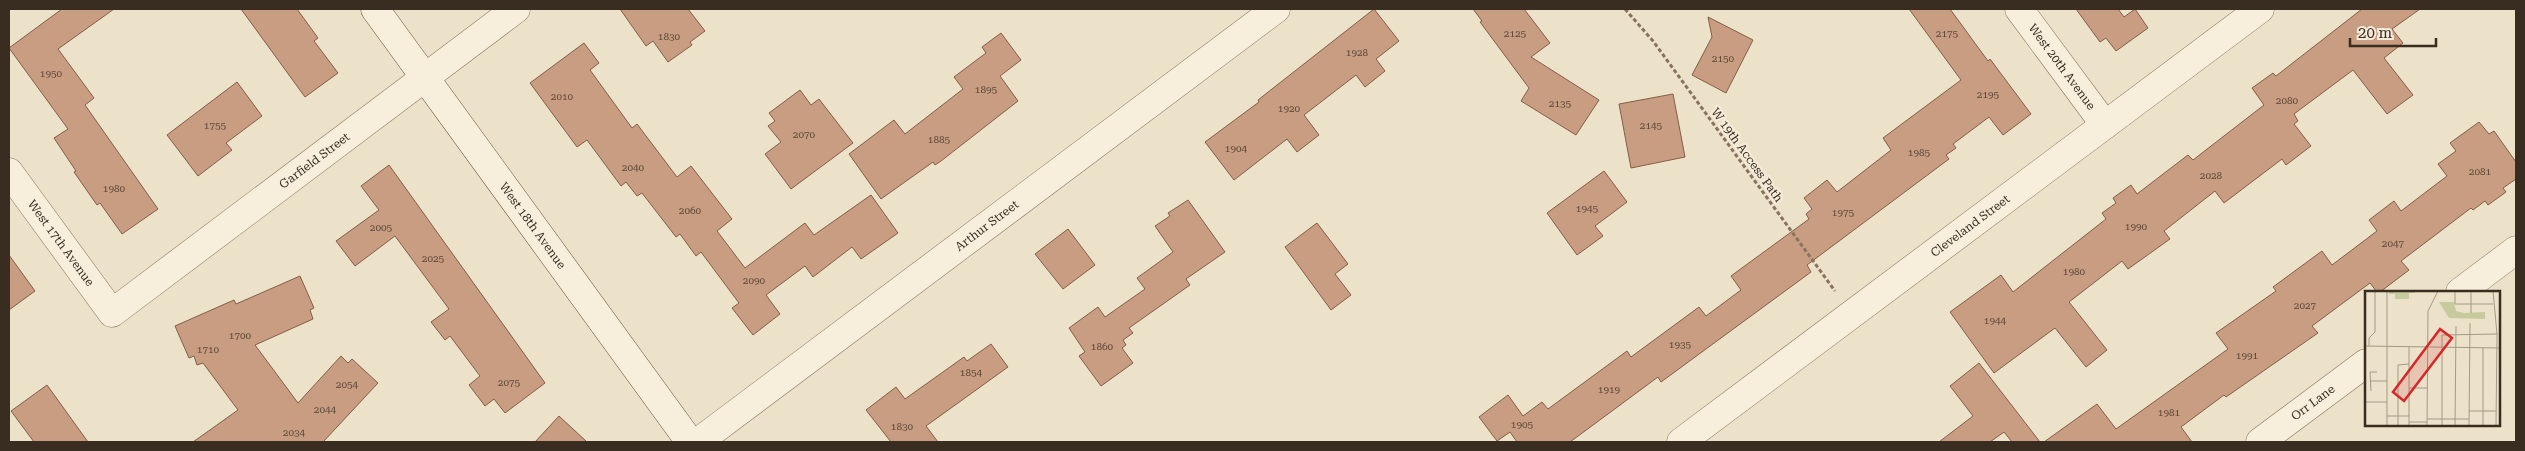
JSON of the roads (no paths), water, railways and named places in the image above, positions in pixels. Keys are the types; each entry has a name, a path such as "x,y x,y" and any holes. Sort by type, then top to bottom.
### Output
{"street":[{"name":"West 18th Avenue","path":"375,9 690,442"},
{"name":"Garfield Street","path":"112,313 516,9"},
{"name":"Arthur Street","path":"698,442 1276,9"},
{"name":"West 20th Avenue","path":"2019,9 2105,125"},
{"name":"Cleveland Street","path":"1681,442 2260,9"},
{"name":"West 17th Avenue","path":"9,172 112,313"},
{"path":"2461,291 2516,250"},
{"name":"Orr Lane","path":"2260,442 2365,364"}]}
